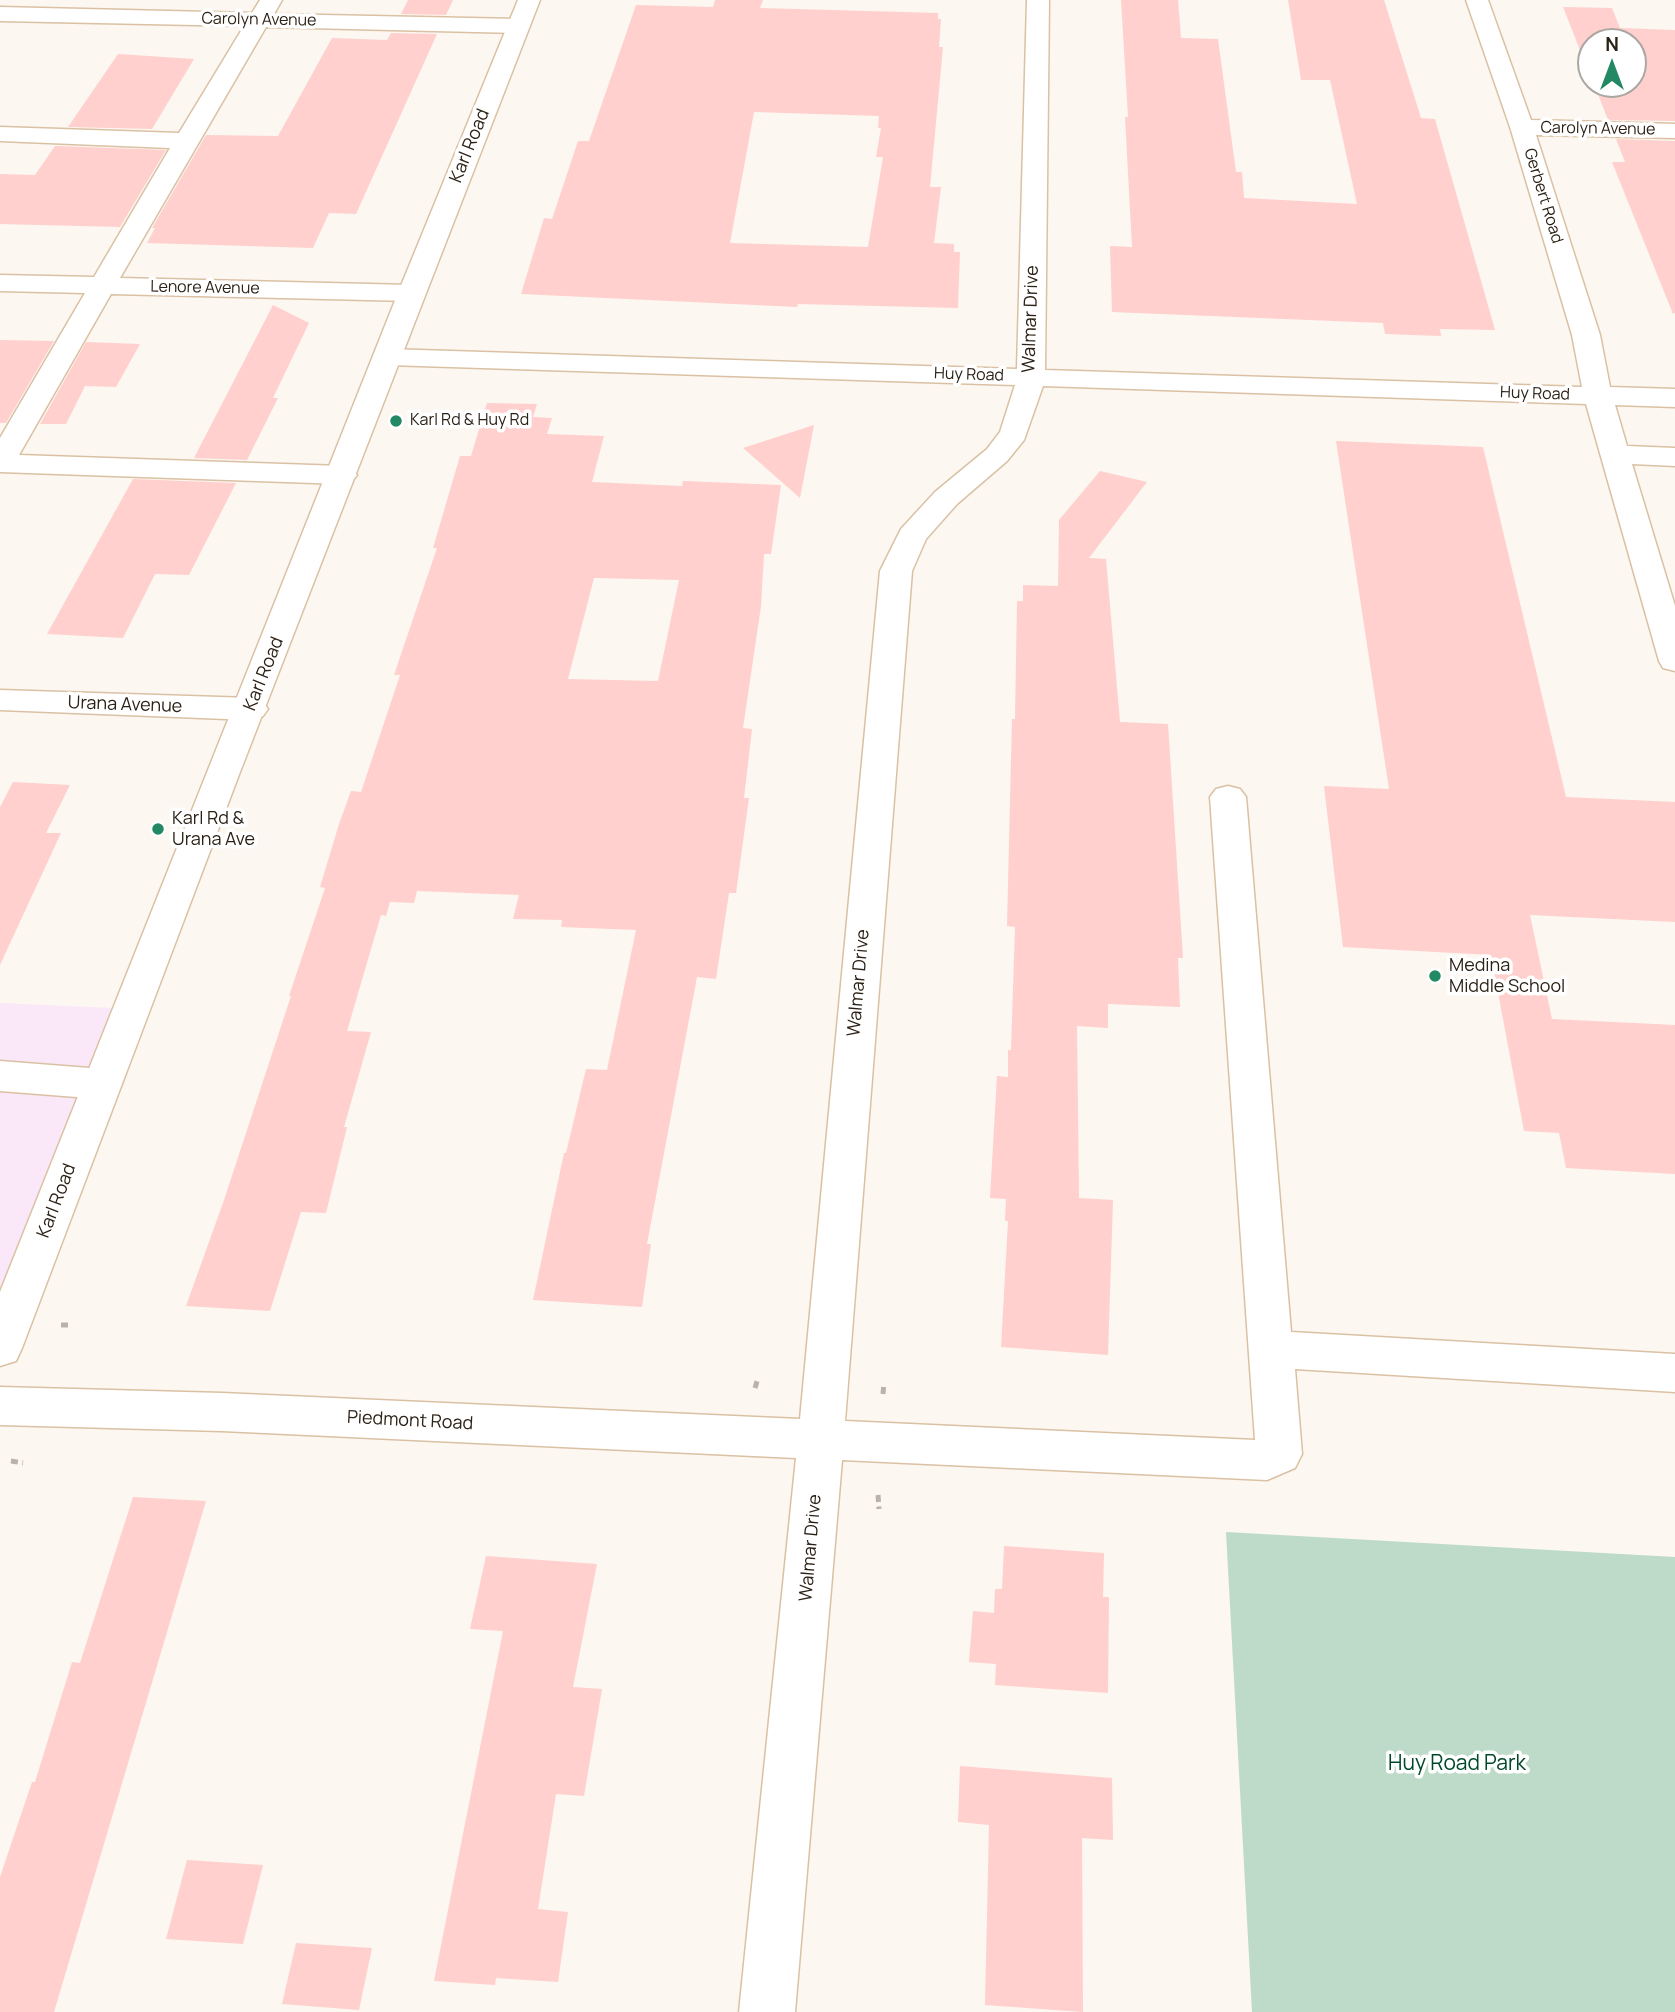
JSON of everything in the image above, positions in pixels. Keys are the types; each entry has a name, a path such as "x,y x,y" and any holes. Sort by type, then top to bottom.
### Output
{"street":[{"name":"Walmar Drive","path":"767,2012 821,1441 896,571 912,536 946,498 997,456 1014,434 1031,377 1038,0"},
{"name":"Gerbert Road","path":"1477,0 1522,127 1586,335 1598,396 1675,661"},
{"name":"Carolyn Avenue","path":"0,14 265,10 523,13"},
{"path":"265,10 0,463 342,475"},
{"name":"Karl Road","path":"0,1348 223,772 251,709 411,293 523,13"},
{"name":"Carolyn Avenue","path":"1522,127 1675,131"},
{"path":"0,134 186,141"},
{"name":"Lenore Avenue","path":"0,282 411,293"},
{"name":"Huy Road","path":"388,357 1675,398"},
{"path":"1614,454 1675,457"},
{"name":"Urana Avenue","path":"0,701 251,709"},
{"path":"1228,797 1272,1349 1675,1373"},
{"path":"0,1076 102,1084"},
{"name":"Piedmont Road","path":"0,1406 222,1412 1267,1460 1279,1454 1272,1349"}],"path":[{"path":"11,1461 23,1463"},
{"path":"878,1495 878,1509"}],"shaded area":[{"path":"0,1003 131,1009 0,1345"}],"green space":[{"name":"Huy Road Park","path":"1226,1532 1675,1557 1675,2012 1252,2012"}],"building":[{"path":"408,0 453,0 446,15 401,14"},
{"path":"715,0 763,0 760,8 938,13 938,19 941,19 939,47 943,47 930,187 941,187 934,243 954,244 954,252 960,252 958,308 798,304 797,307 521,294 544,218 552,219 578,141 589,141 636,5 713,7","holes":["754,112 879,116 878,128 881,128 876,157 883,157 868,247 730,243"]},
{"path":"1121,0 1178,0 1181,38 1218,39 1236,172 1242,172 1244,198 1357,204 1330,80 1301,80 1288,0 1384,0 1421,118 1435,119 1495,330 1440,329 1441,336 1385,334 1383,323 1112,312 1110,246 1132,247"},
{"path":"1563,7 1612,8 1620,28 1577,28 1577,42"},
{"path":"1647,29 1675,30 1675,121 1608,120 1599,98 1647,98"},
{"path":"391,33 437,34 356,214 329,213 313,248 147,243 155,228 152,228 206,135 278,136 332,38 387,40"},
{"path":"118,54 194,59 152,129 68,127"},
{"path":"1616,139 1675,141 1673,314 1612,162 1625,162"},
{"path":"55,146 166,150 120,227 0,224 0,174 35,175"},
{"path":"273,305 309,323 273,398 278,398 247,460 194,458"},
{"path":"0,340 54,341 6,423 0,423"},
{"path":"86,342 140,344 116,387 85,386 66,424 40,424"},
{"path":"487,403 537,404 533,417 552,418 547,434 604,436 592,482 682,486 683,481 781,485 771,554 764,554 761,606 743,728 752,729 744,798 749,798 736,893 729,893 716,979 697,977 647,1244 651,1244 642,1307 533,1300 564,1153 586,1069 607,1070 636,930 561,927 562,920 513,919 519,895 417,891 414,903 390,902 386,916 381,915 347,1031 371,1032 344,1127 347,1127 326,1213 301,1212 270,1311 186,1306 291,996 325,888 320,887 339,824 351,791 361,792 400,675 394,675 437,548 433,548 460,456 471,456","holes":["594,578 679,580 658,681 568,679"]},
{"path":"814,425 800,498 743,448"},
{"path":"1336,441 1483,447 1566,797 1675,802 1675,922 1530,915 1552,1019 1675,1025 1675,1174 1566,1168 1559,1133 1524,1131 1491,955 1343,947 1324,786 1389,789"},
{"path":"1100,471 1147,482 1089,558 1106,559 1120,722 1168,724 1183,958 1178,958 1180,1007 1108,1004 1108,1028 1077,1026 1079,1198 1113,1200 1108,1355 1001,1347 1008,1221 1005,1221 1006,1199 990,1198 997,1076 1008,1077 1008,1050 1011,1050 1015,927 1007,926 1017,601 1023,601 1023,585 1058,586 1059,520"},
{"path":"133,479 236,483 189,575 155,574 123,638 47,634"},
{"path":"13,782 70,785 46,833 61,833 0,965 0,807"},
{"path":"133,1497 206,1501 54,2012 0,2012 0,1877 32,1782 35,1782 72,1662 80,1663"},
{"path":"1004,1546 1104,1553 1103,1597 1109,1597 1108,1693 995,1685 996,1664 969,1662 973,1611 994,1613 995,1589 1002,1589"},
{"path":"486,1556 597,1564 573,1687 602,1689 584,1796 556,1794 538,1909 568,1912 558,1982 496,1978 495,1985 434,1981 503,1631 470,1629"},
{"path":"960,1766 1112,1778 1113,1840 1082,1838 1083,2012 985,2005 989,1825 958,1822"},
{"path":"187,1860 263,1865 243,1944 166,1939"},
{"path":"296,1943 372,1948 359,2010 282,2004"}],"place":[{"name":"Karl Rd & Huy Rd","path":"396,421"},
{"name":"Karl Rd & Urana Ave","path":"158,829"},
{"name":"Medina Middle School","path":"1435,976"}]}
